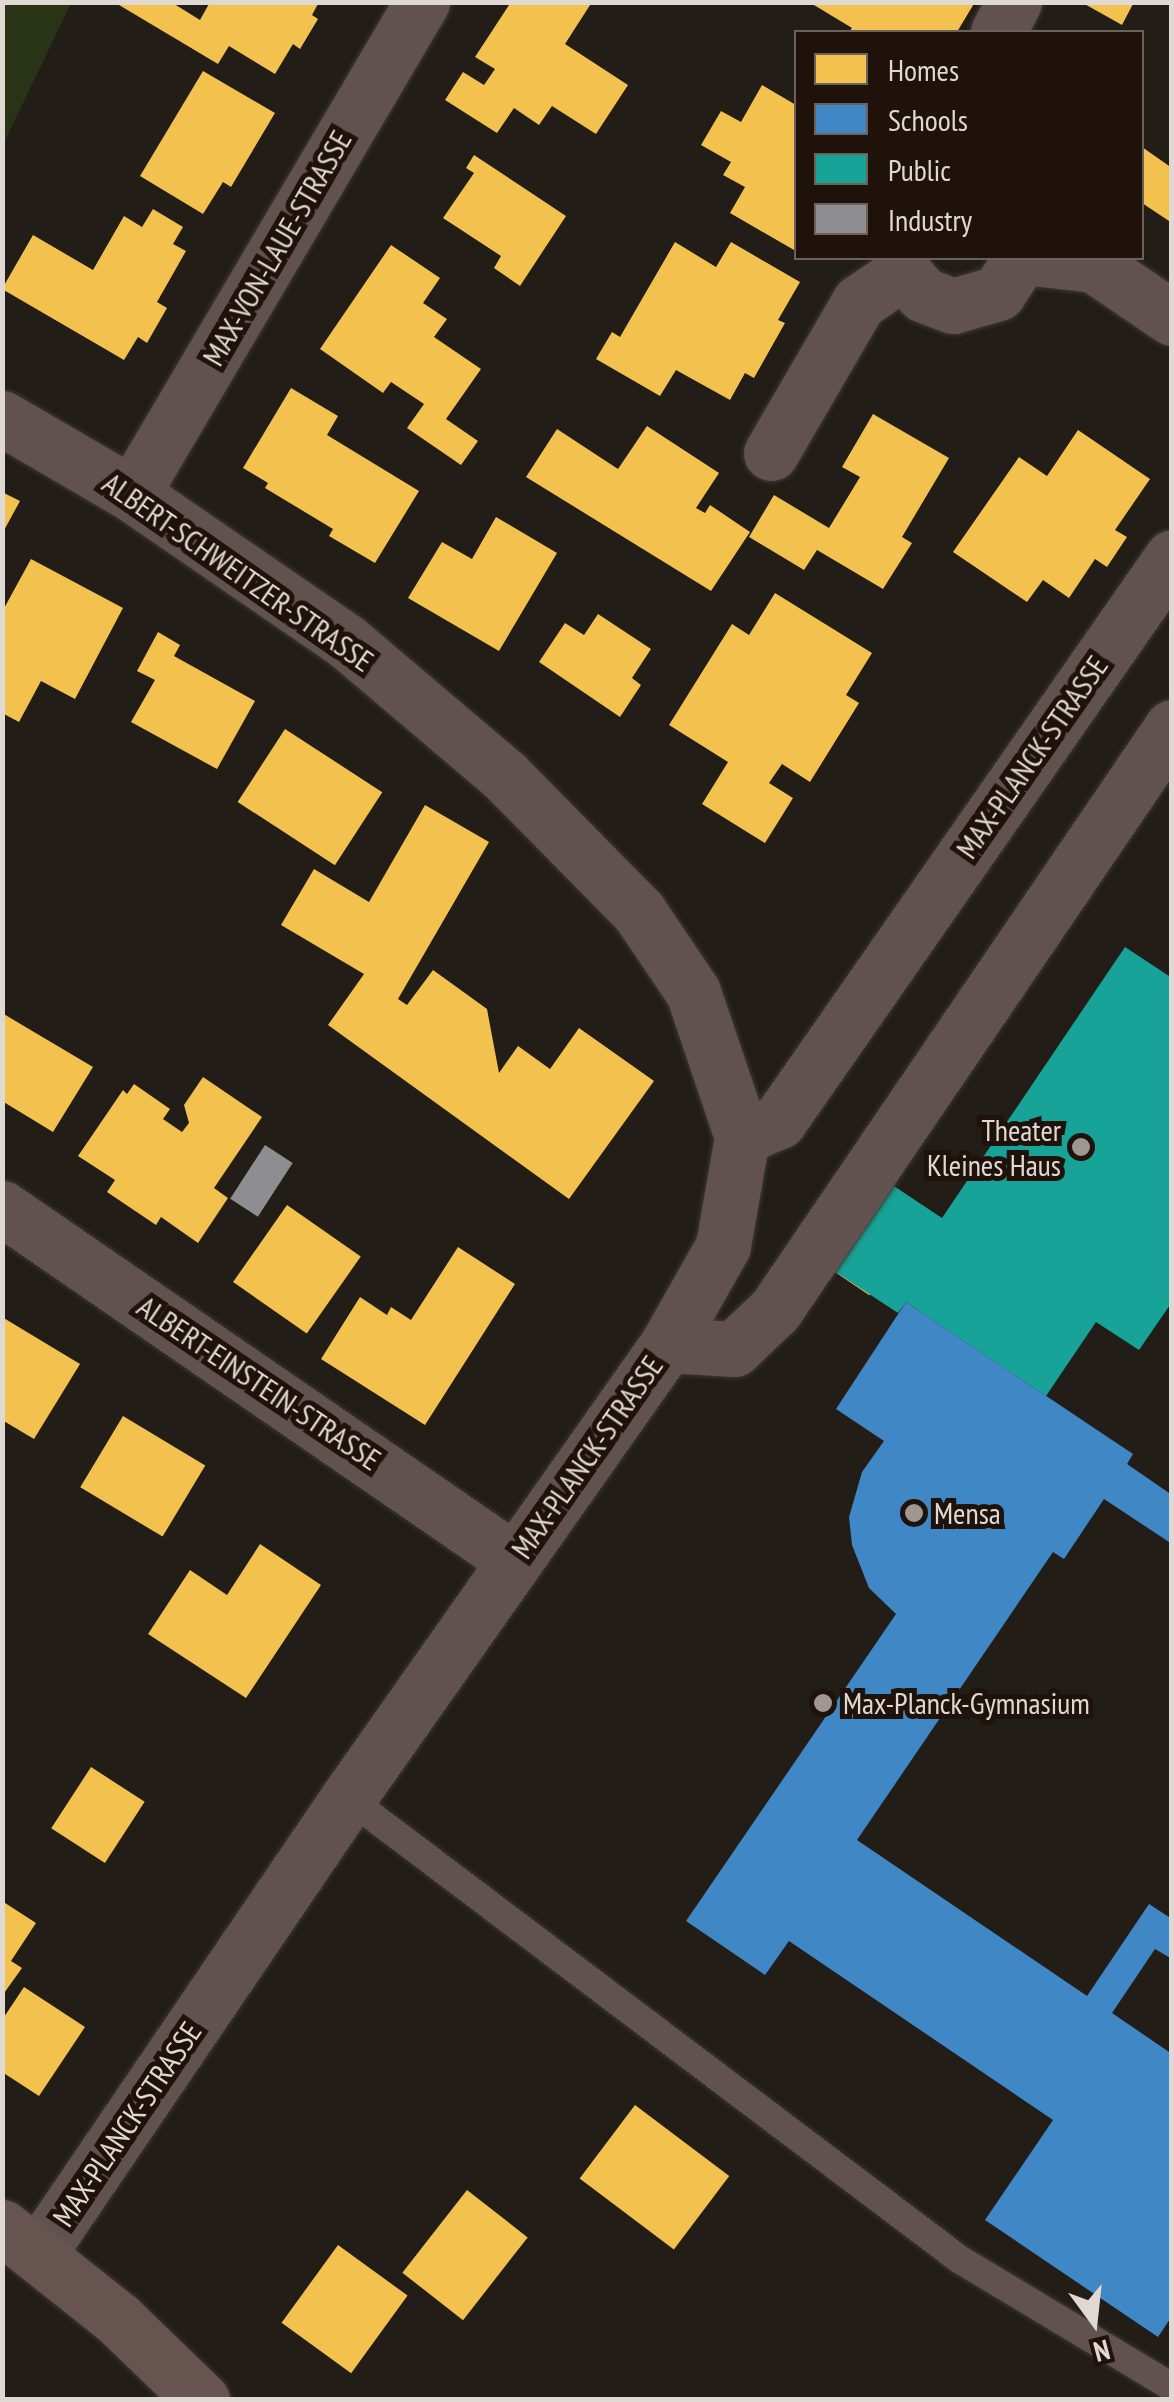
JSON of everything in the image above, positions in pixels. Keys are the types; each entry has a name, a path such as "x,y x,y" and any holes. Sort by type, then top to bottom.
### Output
{"main road":[{"path":"20,2240 118,2319 202,2400"}],"street":[{"name":"MAX-VON-LAUE-STRASSE","path":"132,494 422,2"},
{"path":"999,30 1014,2"},
{"path":"771,453 858,302 901,265 924,295 954,306 998,294 1019,260"},
{"path":"1050,260 1094,265 1172,318"},
{"name":"ALBERT-SCHWEITZER-STRASSE","path":"2,418 132,494 346,641 504,776 639,912 694,992 742,1137 723,1246 667,1344"},
{"name":"MAX-PLANCK-STRASSE","path":"742,1137 779,1121 1172,557"},
{"name":"MAX-PLANCK-STRASSE","path":"20,2240 348,1798 667,1344 734,1349 775,1310 1172,727"},
{"name":"ALBERT-EINSTEIN-STRASSE","path":"2,1208 514,1560"}],"lane":[{"path":"348,1798 960,2260 1172,2388"}],"green space":[{"path":"2,3 71,3 3,145"}],"building: Homes":[{"path":"114,2 171,2 200,20 210,2 319,2 312,15 318,19 300,49 293,44 275,74 229,46 218,64"},
{"path":"511,2 592,2 565,44 628,85 596,134 552,106 539,125 514,108 497,133 445,100 463,72 484,85 495,69 475,57"},
{"path":"809,2 975,2 958,30 852,28"},
{"path":"1081,2 1134,2 1122,25"},
{"path":"203,71 275,113 231,187 223,182 203,214 140,176"},
{"path":"762,85 794,104 794,250 730,213 745,187 723,175 731,162 701,145 721,111 741,122"},
{"path":"1144,148 1172,168 1172,223 1144,204"},
{"path":"474,155 566,216 520,286 494,268 501,256 443,218 474,173 466,168"},
{"path":"153,209 183,227 173,244 186,251 157,302 167,308 147,343 138,337 124,360 2,289 33,235 93,270 124,216 142,227"},
{"path":"675,242 716,267 731,242 800,282 778,320 785,323 754,378 745,373 730,400 676,370 660,396 596,359 612,332 620,337"},
{"path":"391,245 440,278 423,303 447,319 434,337 481,369 446,419 478,441 461,465 407,428 424,404 391,382 383,393 320,349"},
{"path":"291,388 338,416 327,435 419,491 375,563 329,536 333,529 265,488 268,483 243,468"},
{"path":"873,414 949,458 902,537 912,543 883,589 817,550 804,570 749,537 774,495 829,528 860,477 842,467"},
{"path":"647,426 719,473 696,508 705,513 710,505 750,532 711,591 526,477 557,429 618,469"},
{"path":"1078,430 1150,479 1115,530 1127,537 1107,567 1095,559 1069,598 1043,580 1027,602 953,552 1019,457 1047,476"},
{"path":"2,492 20,501 2,534"},
{"path":"496,517 557,553 499,651 408,598 442,542 472,559"},
{"path":"31,559 123,608 75,699 41,681 19,722 2,713 2,612"},
{"path":"775,593 872,653 846,695 859,703 810,782 782,764 769,783 793,798 765,843 702,804 728,762 669,725 732,624 749,635"},
{"path":"598,614 651,649 632,678 641,685 620,717 539,662 565,623 584,635"},
{"path":"158,632 180,645 174,656 255,701 217,769 131,722 155,680 137,671"},
{"path":"285,729 382,792 335,865 238,802"},
{"path":"425,805 489,842 398,999 407,1005 433,970 487,1009 499,1073 518,1046 550,1069 579,1028 654,1081 569,1199 328,1025 364,974 281,925 314,869 369,902"},
{"path":"2,1013 93,1067 53,1132 2,1101"},
{"path":"203,1077 262,1117 214,1188 228,1198 198,1243 161,1217 156,1225 107,1192 115,1180 78,1156 123,1090 127,1094 134,1084 170,1109 163,1119 182,1132 189,1123 184,1105"},
{"path":"886,1181 927,1209 869,1295 828,1267"},
{"path":"287,1205 361,1257 307,1334 233,1282"},
{"path":"458,1247 515,1284 425,1425 321,1359 360,1297 387,1315 391,1307 411,1320"},
{"path":"2,1317 80,1364 34,1439 2,1420"},
{"path":"123,1416 205,1465 163,1537 80,1487"},
{"path":"260,1544 321,1585 246,1698 148,1634 190,1570 227,1595"},
{"path":"91,1767 145,1802 105,1863 51,1828"},
{"path":"2,1901 36,1923 11,1961 22,1968 2,1996"},
{"path":"24,1987 85,2027 39,2096 2,2072 2,2020"},
{"path":"635,2105 729,2176 674,2249 580,2178"},
{"path":"467,2190 528,2237 463,2320 402,2273"},
{"path":"338,2245 408,2296 351,2373 282,2323"}],"building: Schools":[{"path":"906,1302 1133,1454 1127,1464 1172,1495 1172,1544 1104,1499 1064,1559 1053,1552 857,1840 1087,1996 1149,1904 1172,1919 1172,1959 1155,1949 1112,2013 1172,2054 1172,2316 1158,2337 985,2220 1053,2120 789,1941 765,1975 686,1921 896,1614 869,1588 852,1545 849,1517 862,1472 884,1441 836,1409"}],"building: Public":[{"name":"Theater Kleines Haus","path":"1125,947 1172,978 1172,1302 1139,1350 1096,1322 1046,1396 906,1302 898,1313 828,1267 886,1181 942,1218"}],"building: Industry":[{"path":"265,1145 293,1163 258,1217 230,1199"}],"place":[{"name":"Theater Kleines Haus","path":"1081,1147"},
{"name":"Mensa","path":"914,1513"},
{"name":"Max-Planck-Gymnasium","path":"823,1703"}]}
